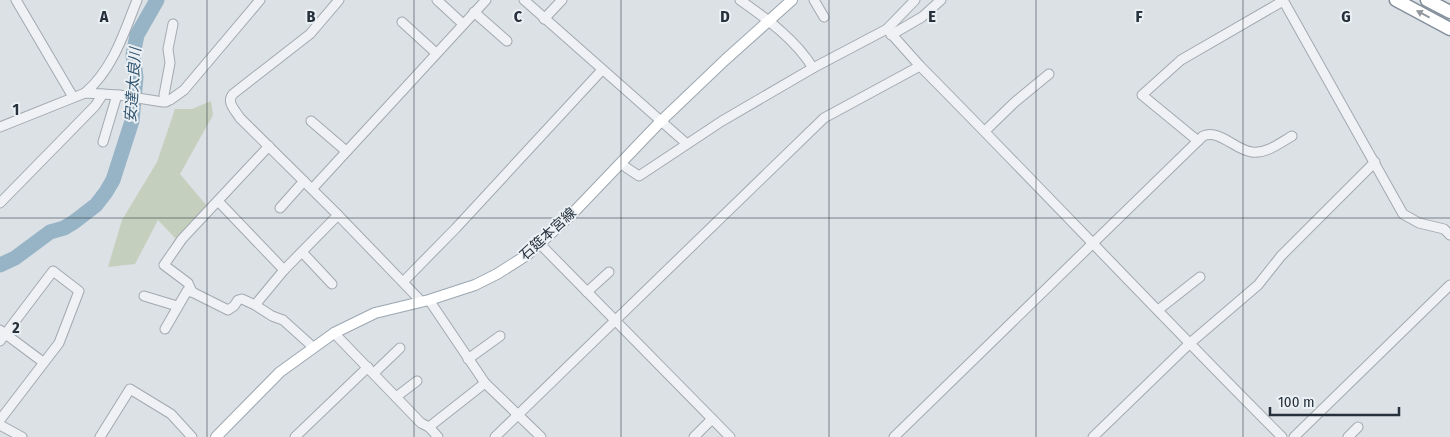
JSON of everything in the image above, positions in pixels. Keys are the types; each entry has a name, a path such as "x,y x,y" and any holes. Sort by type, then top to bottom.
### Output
{"highway":[{"path":"1396,0 1450,29"},
{"path":"1426,0 1450,12"}],"main road":[{"name":"石筵本宮線","path":"216,437 280,372 334,333 375,313 475,285 527,255 660,122 768,20 792,0"}],"street":[{"path":"16,0 73,97"},
{"path":"0,127 85,93 91,88 118,48 137,0"},
{"path":"85,93 118,95 164,102 184,90 260,0"},
{"path":"339,0 325,19 310,34 231,96 230,102 240,118 403,282 425,300 485,382 541,437"},
{"path":"437,0 463,24"},
{"path":"312,189 486,0"},
{"path":"524,0 687,144"},
{"path":"544,19 562,0"},
{"path":"740,0 768,20 806,57 813,68"},
{"path":"814,0 824,17"},
{"path":"889,32 915,0"},
{"path":"620,164 639,176 687,144 813,68 922,17 941,0"},
{"path":"1198,140 1142,95 1181,60 1283,0 1403,214 1419,223 1444,229 1450,235"},
{"path":"474,12 507,41"},
{"path":"402,22 436,53"},
{"path":"164,102 170,64 168,49 173,24"},
{"path":"889,32 1189,344 1282,437"},
{"path":"496,437 824,118 920,66"},
{"path":"403,282 456,228 602,70"},
{"path":"985,131 1015,102 1049,74"},
{"path":"0,202 95,106 103,94"},
{"path":"103,142 118,95"},
{"path":"311,122 346,151"},
{"path":"894,437 1198,140 1208,134 1217,136 1251,152 1266,151 1292,136"},
{"path":"192,292 188,283 164,265 182,239 269,146"},
{"path":"1093,437 1189,344 1258,286 1281,256 1374,162"},
{"path":"280,208 304,181"},
{"path":"218,201 284,270"},
{"path":"255,305 284,270 338,215"},
{"path":"540,244 730,437"},
{"path":"302,252 332,284"},
{"path":"0,420 59,343 79,291 54,271 2,335 43,362"},
{"path":"587,292 610,272"},
{"path":"1158,310 1200,276"},
{"path":"1294,437 1450,285"},
{"path":"165,329 187,291 228,310 238,300 242,299 283,320 313,347"},
{"path":"144,296 178,306"},
{"path":"334,333 438,437"},
{"path":"468,359 500,336"},
{"path":"295,437 371,370 400,348"},
{"path":"396,397 417,381"},
{"path":"429,427 485,382"},
{"path":"100,437 130,389 172,414 192,437"},
{"path":"694,437 712,419"},
{"path":"0,425 22,437"},
{"path":"1348,437 1358,427"}],"green space":[{"path":"211,101 213,115 180,174 207,206 176,239 158,220 135,264 108,267 122,220 157,162 175,109 192,109"}],"waterway":[{"name":"安達太良川","path":"0,265 15,258 50,232 64,228 74,222 96,205 106,192 113,180 132,121 136,77 133,55 137,35 157,0"}]}
